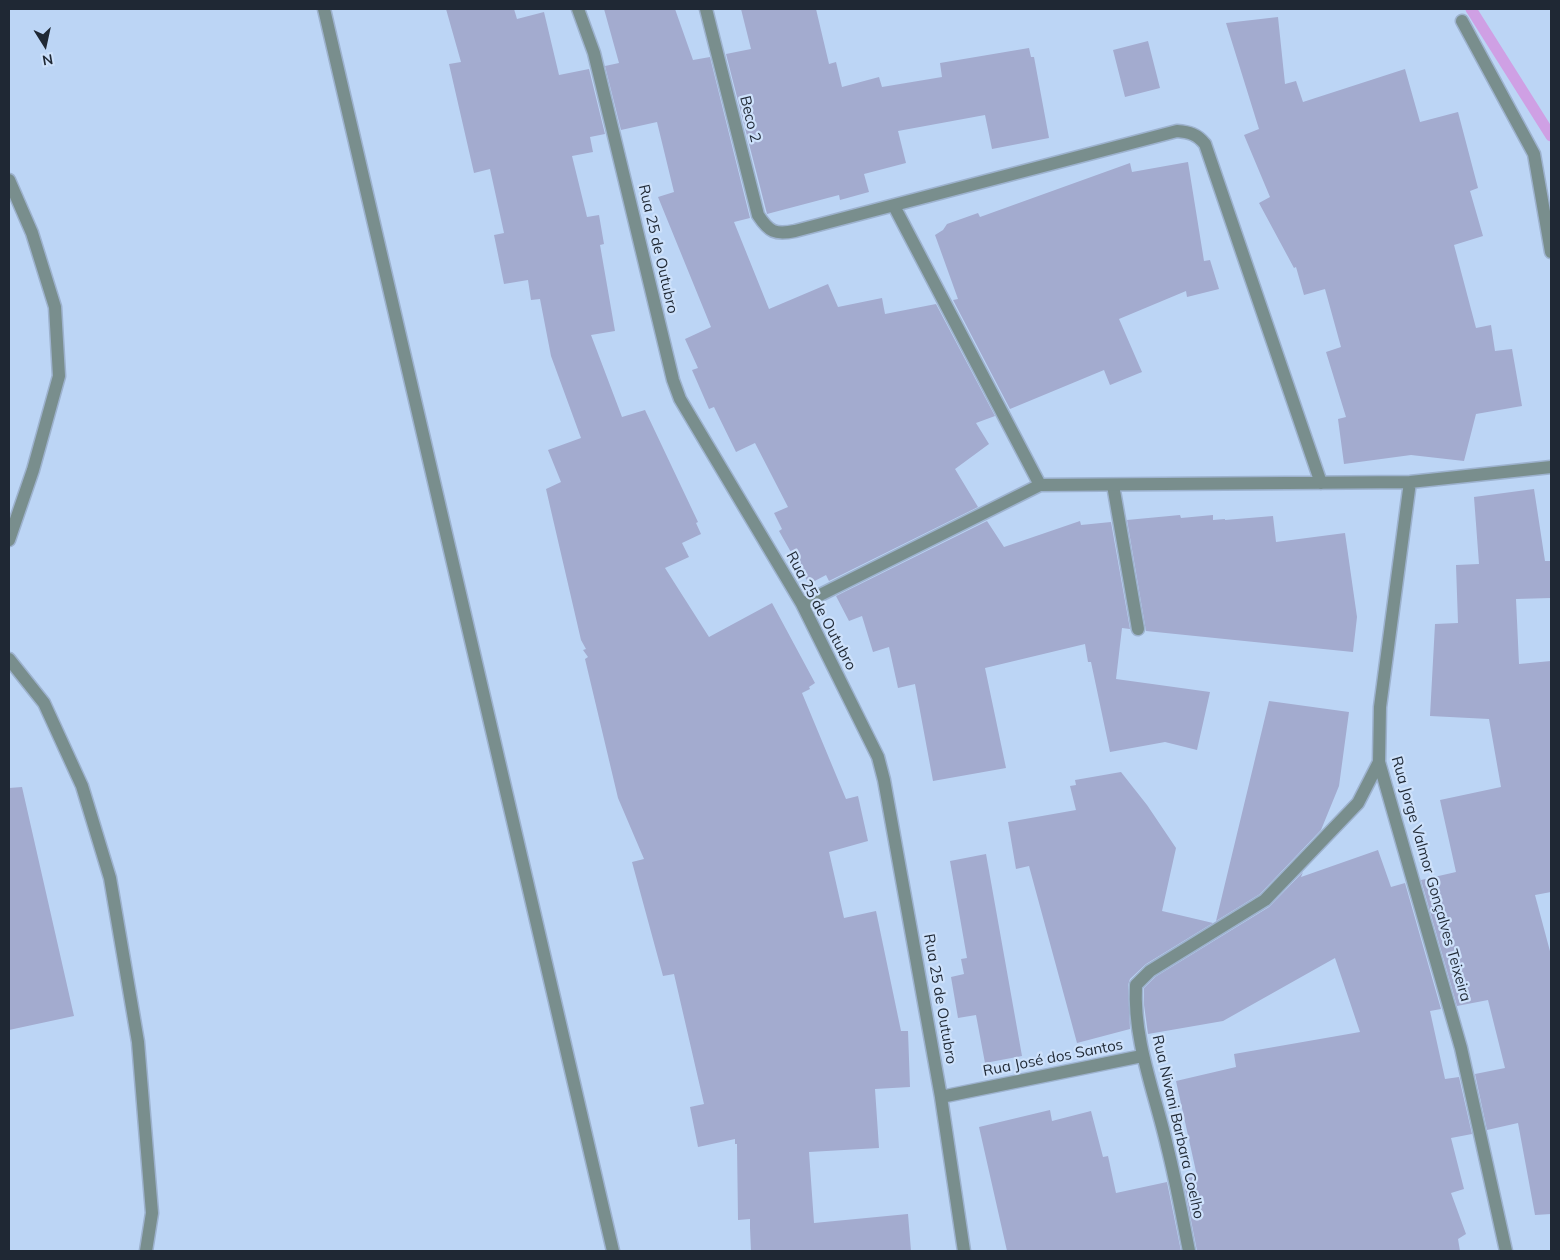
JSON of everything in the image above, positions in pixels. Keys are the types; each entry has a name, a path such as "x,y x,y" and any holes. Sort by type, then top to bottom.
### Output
{"street":[{"path":"324,9 613,1251"},
{"name":"Rua 25 de Outubro","path":"578,9 594,53 673,380 680,399 802,604 878,757 884,780 941,1097 964,1251"},
{"name":"Beco 2","path":"706,9 758,215 766,228 784,233 894,206"},
{"path":"1462,21 1534,154 1551,252"},
{"path":"1040,485 894,206 1171,132 1187,132 1198,136 1205,144 1321,483"},
{"path":"9,180 32,233 55,307 59,376 33,470 9,540"},
{"path":"802,604 1040,485 1410,482 1551,467"},
{"name":"Rua Jorge Valmor Gonçalves Teixeira","path":"1410,482 1380,707 1379,762 1461,1048 1506,1251"},
{"path":"1113,485 1138,630"},
{"path":"9,659 44,703 82,786 110,878 138,1042 152,1213 146,1251"},
{"name":"Rua Nivani Barbara Coelho","path":"1189,1251 1167,1146 1142,1056 1135,993 1136,985 1150,971 1265,900 1358,803 1379,762"},
{"name":"Rua José dos Santos","path":"941,1097 1142,1056"}],"building":[{"path":"446,9 514,9 517,19 544,12 559,75 589,69 605,134 590,137 593,152 572,156 587,217 599,215 604,244 600,245 615,331 591,335 622,417 645,410 698,522 696,523 701,534 682,543 689,557 665,568 709,637 772,603 815,683 809,687 810,689 802,693 846,799 858,796 868,841 829,852 844,918 876,911 901,1031 908,1031 910,1087 875,1089 879,1148 809,1152 814,1223 908,1214 911,1251 751,1251 750,1219 738,1220 737,1144 735,1144 735,1139 698,1147 690,1107 704,1104 674,974 663,976 632,862 644,859 618,798 585,659 588,657 583,650 586,649 581,640 546,489 561,482 548,450 581,438 551,356 540,299 531,300 528,280 504,284 494,235 504,233 490,169 474,173 449,64 461,62"},
{"path":"604,9 675,9 693,60 710,57 750,218 734,222 769,309 828,284 838,307 882,298 885,314 936,304 995,416 976,423 989,444 955,469 978,507 829,581 826,575 809,584 779,531 782,529 774,513 788,507 755,443 736,452 714,407 709,409 692,370 698,368 685,339 711,327 658,197 674,192 657,122 621,130 605,66 619,63"},
{"path":"741,9 816,9 829,64 836,62 842,87 879,77 882,87 942,77 940,63 1029,48 1031,57 1034,57 1049,138 992,149 985,115 898,131 906,163 864,174 869,192 840,200 839,195 767,214 726,54 751,49"},
{"path":"1278,17 1285,84 1296,81 1303,102 1405,69 1420,122 1458,112 1478,188 1470,191 1483,236 1454,245 1476,328 1491,325 1495,351 1512,349 1522,406 1476,414 1464,461 1411,455 1344,464 1338,419 1346,417 1326,352 1341,347 1325,289 1304,295 1296,267 1294,268 1259,203 1270,197 1244,135 1259,129 1226,23"},
{"path":"1148,41 1160,88 1125,97 1113,50"},
{"path":"1188,162 1204,261 1210,260 1219,289 1187,297 1186,291 1119,319 1142,372 1110,385 1104,370 1010,409 953,300 958,299 935,235 943,230 947,224 978,213 980,217 1130,163 1132,172"},
{"path":"1534,489 1545,561 1551,561 1551,598 1516,599 1519,664 1551,661 1551,892 1535,895 1551,955 1551,1214 1535,1215 1518,1123 1487,1130 1475,1074 1505,1068 1488,1000 1457,1006 1421,880 1456,872 1440,800 1501,787 1489,719 1430,716 1435,624 1458,623 1456,565 1479,564 1474,497"},
{"path":"1180,515 1181,518 1213,515 1213,520 1273,516 1276,542 1345,533 1357,617 1353,652 1146,631 1127,520"},
{"path":"987,521 1004,547 1080,521 1081,525 1111,522 1130,629 1122,628 1116,679 1210,692 1197,750 1165,742 1110,752 1091,662 1088,662 1085,644 985,668 1006,768 933,781 915,684 898,688 889,647 873,652 862,616 849,621 836,596"},
{"path":"1269,701 1349,712 1339,786 1321,830 1260,894 1216,921"},
{"path":"1121,772 1147,805 1176,848 1162,911 1213,923 1146,964 1130,979 1128,985 1130,1029 1077,1043 1029,866 1016,869 1008,822 1076,810 1070,786 1076,785 1075,780"},
{"path":"22,787 74,1016 9,1030 9,788"},
{"path":"1378,850 1391,887 1405,883 1441,1009 1430,1011 1445,1079 1459,1077 1472,1134 1451,1138 1464,1189 1451,1193 1466,1234 1458,1239 1460,1251 1197,1251 1183,1179 1197,1176 1176,1081 1236,1067 1234,1054 1360,1032 1335,958 1223,1021 1148,1034 1144,988 1155,977 1269,907 1303,872 1301,877"},
{"path":"986,854 1022,1056 985,1063 976,1015 958,1018 951,977 964,974 961,959 967,958 950,861"},
{"path":"1050,1110 1052,1121 1091,1111 1103,1157 1108,1156 1116,1193 1167,1182 1181,1251 1007,1251 979,1127"}],"waterway":[{"path":"1471,9 1551,136"}]}
